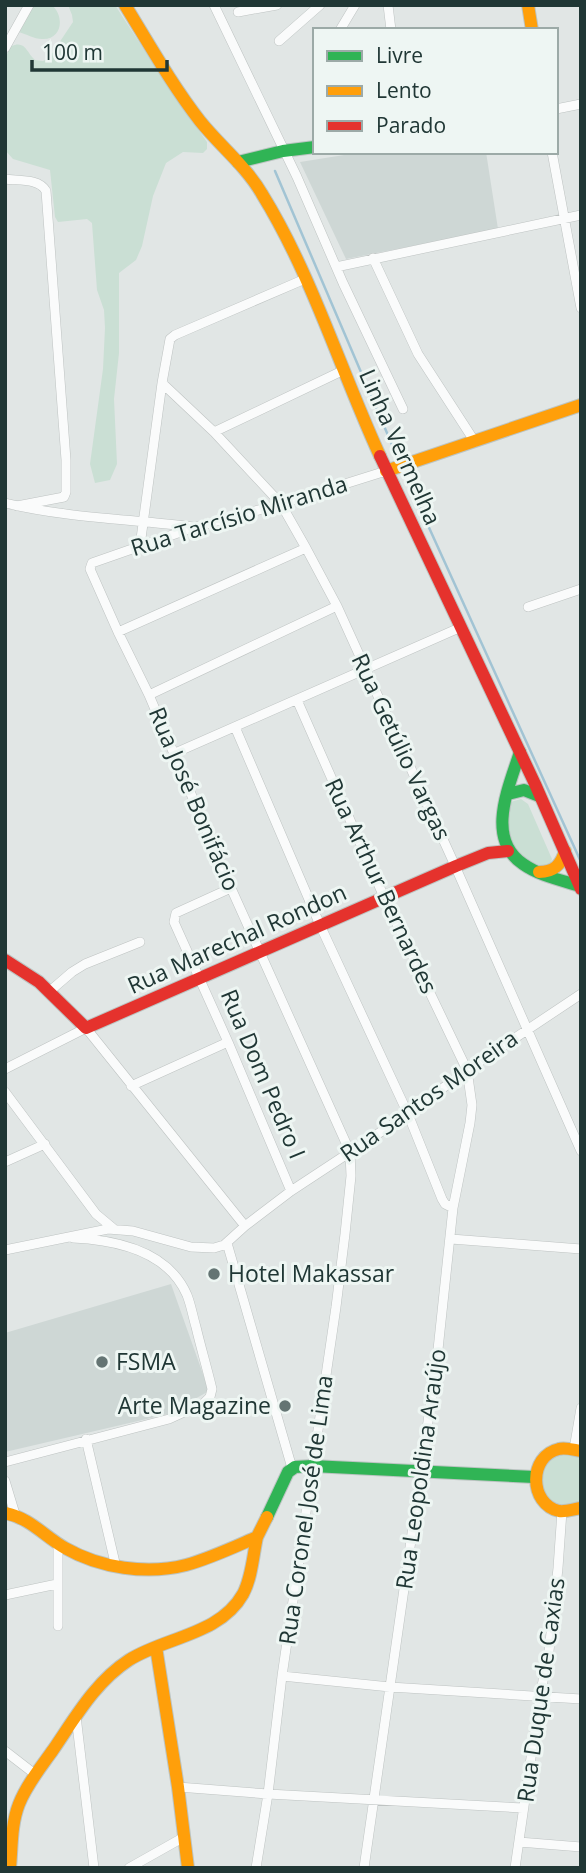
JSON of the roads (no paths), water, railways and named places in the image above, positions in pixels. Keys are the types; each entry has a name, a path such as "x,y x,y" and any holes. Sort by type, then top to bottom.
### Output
{"main road":[{"name":"Linha Vermelha","path":"125,5 199,120 260,190 278,222 386,471 520,752 580,888"},
{"path":"528,5 532,28"},
{"path":"238,162 283,151 313,147"},
{"path":"386,471 581,405"},
{"path":"505,844 503,808 520,752"},
{"path":"508,794 516,789 524,789 540,796"},
{"name":"Linha Vermelha","path":"505,844 519,862 536,872 580,888"},
{"name":"Rua Marechal Rondon","path":"86,1028 505,844"},
{"path":"536,872 548,872 558,867 565,851"},
{"path":"9,965 50,991 86,1028"},
{"path":"577,1450 565,1448 548,1454 536,1468 534,1484 539,1497 549,1506 562,1511 581,1508"},
{"path":"10,1868 9,1824 36,1775 76,1716 117,1668 156,1647 214,1622 235,1604 244,1591 250,1574 257,1536 292,1468 312,1466 534,1477"},
{"path":"10,1513 37,1527 58,1544 88,1559 116,1567 170,1569 217,1555 257,1536"},
{"path":"156,1647 188,1868"}],"street":[{"path":"5,48 29,5"},
{"path":"238,12 277,5"},
{"path":"279,41 320,5"},
{"path":"341,28 355,5"},
{"path":"388,5 391,28"},
{"path":"215,7 297,177 403,409"},
{"path":"558,109 581,104"},
{"path":"552,154 581,308"},
{"path":"5,179 36,182 43,185 46,191 65,447 64,497 17,506"},
{"path":"336,267 581,215"},
{"path":"373,258 418,354 475,442"},
{"path":"140,546 168,345 175,335 305,279"},
{"path":"214,432 344,370"},
{"name":"Rua Getúlio Vargas","path":"162,383 214,432 281,504 306,548 337,606 456,866 581,1151"},
{"name":"Rua Tarcísio Miranda","path":"92,563 195,527 281,504 386,471"},
{"path":"5,503 70,516 142,520 195,527"},
{"path":"118,632 306,548"},
{"name":"Rua José Bonifácio","path":"92,563 90,569 175,753 231,888 350,1152"},
{"path":"528,607 580,591"},
{"path":"149,695 337,606"},
{"path":"175,753 459,628"},
{"name":"Rua Arthur Bernardes","path":"298,700 384,897 467,1070"},
{"path":"235,727 320,925 408,1114 442,1199 453,1208"},
{"name":"Rua Dom Pedro I","path":"231,888 176,913 174,922 291,1191"},
{"path":"50,991 85,964 140,942"},
{"name":"Rua Santos Moreira","path":"227,1243 291,1191 408,1114 527,1028 581,993"},
{"path":"86,1028 245,1226"},
{"name":"Rua Marechal Rondon","path":"5,1069 86,1028"},
{"path":"131,1086 228,1042"},
{"name":"Rua Leopoldina Araújo","path":"364,1868 422,1472 453,1208 471,1114 467,1070"},
{"path":"5,1093 96,1214 114,1229"},
{"path":"5,1162 45,1144"},
{"name":"Rua Coronel José de Lima","path":"256,1868 345,1234 351,1176 350,1152"},
{"path":"5,1250 114,1229 133,1231 191,1247 214,1248 227,1243 292,1468"},
{"path":"5,1462 169,1419 204,1403 210,1397 212,1389 188,1296 162,1263 148,1254 108,1241 64,1237"},
{"path":"451,1240 581,1249"},
{"path":"577,1450 581,1408"},
{"path":"86,1439 116,1567"},
{"path":"5,1481 10,1513"},
{"name":"Rua Duque de Caxias","path":"515,1868 554,1610 562,1511"},
{"path":"58,1544 58,1626"},
{"path":"5,1595 57,1584"},
{"path":"282,1676 390,1687 581,1699"},
{"path":"76,1716 94,1868"},
{"path":"5,1751 36,1775"},
{"path":"178,1787 523,1808"},
{"path":"130,1868 184,1837"},
{"path":"519,1842 581,1847"}],"waterway":[{"path":"275,171 399,461"},
{"path":"406,477 581,862"}],"place":[{"name":"Hotel Makassar","path":"214,1274"},
{"name":"FSMA","path":"102,1362"},
{"name":"Arte Magazine","path":"285,1406"}]}
